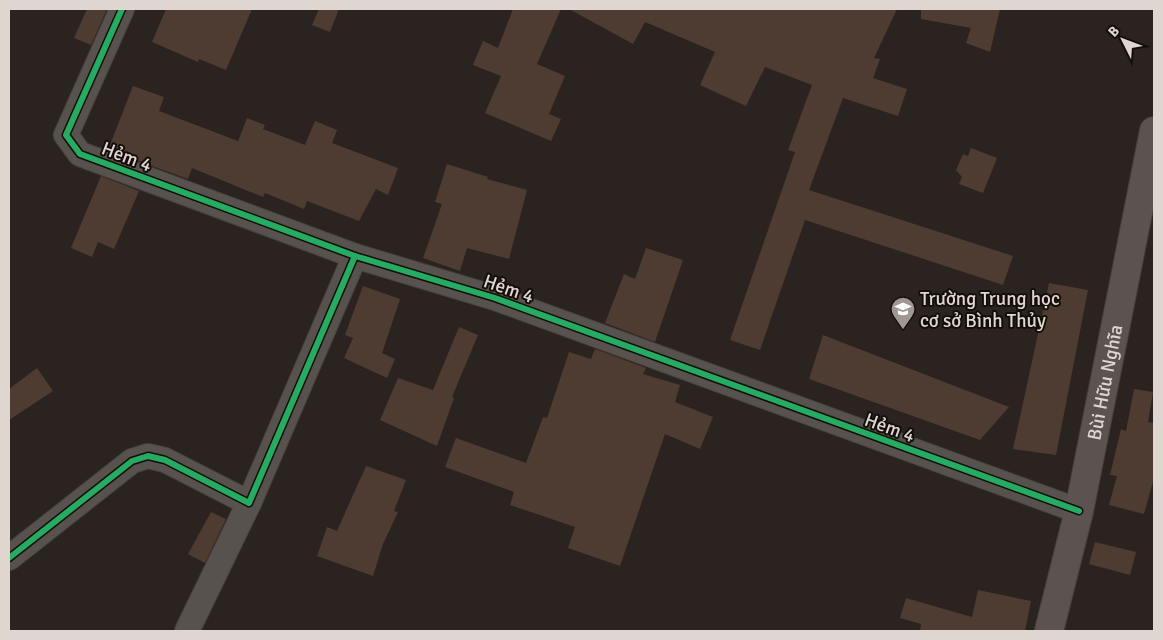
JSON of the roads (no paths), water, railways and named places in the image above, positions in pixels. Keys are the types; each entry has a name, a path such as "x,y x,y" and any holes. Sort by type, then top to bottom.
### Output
{"main road":[{"name":"Bùi Hữu Nghĩa","path":"1048,631 1079,511 1154,130"}],"street":[{"name":"Hẻm 4","path":"122,9 66,135 80,154 355,256 495,298 1079,511"},
{"path":"187,631 249,503 355,256"},
{"path":"9,558 132,461 148,456 166,460 249,503"}],"place":[{"name":"Trường Trung học cơ sở Bình Thủy","path":"903,330"}]}
